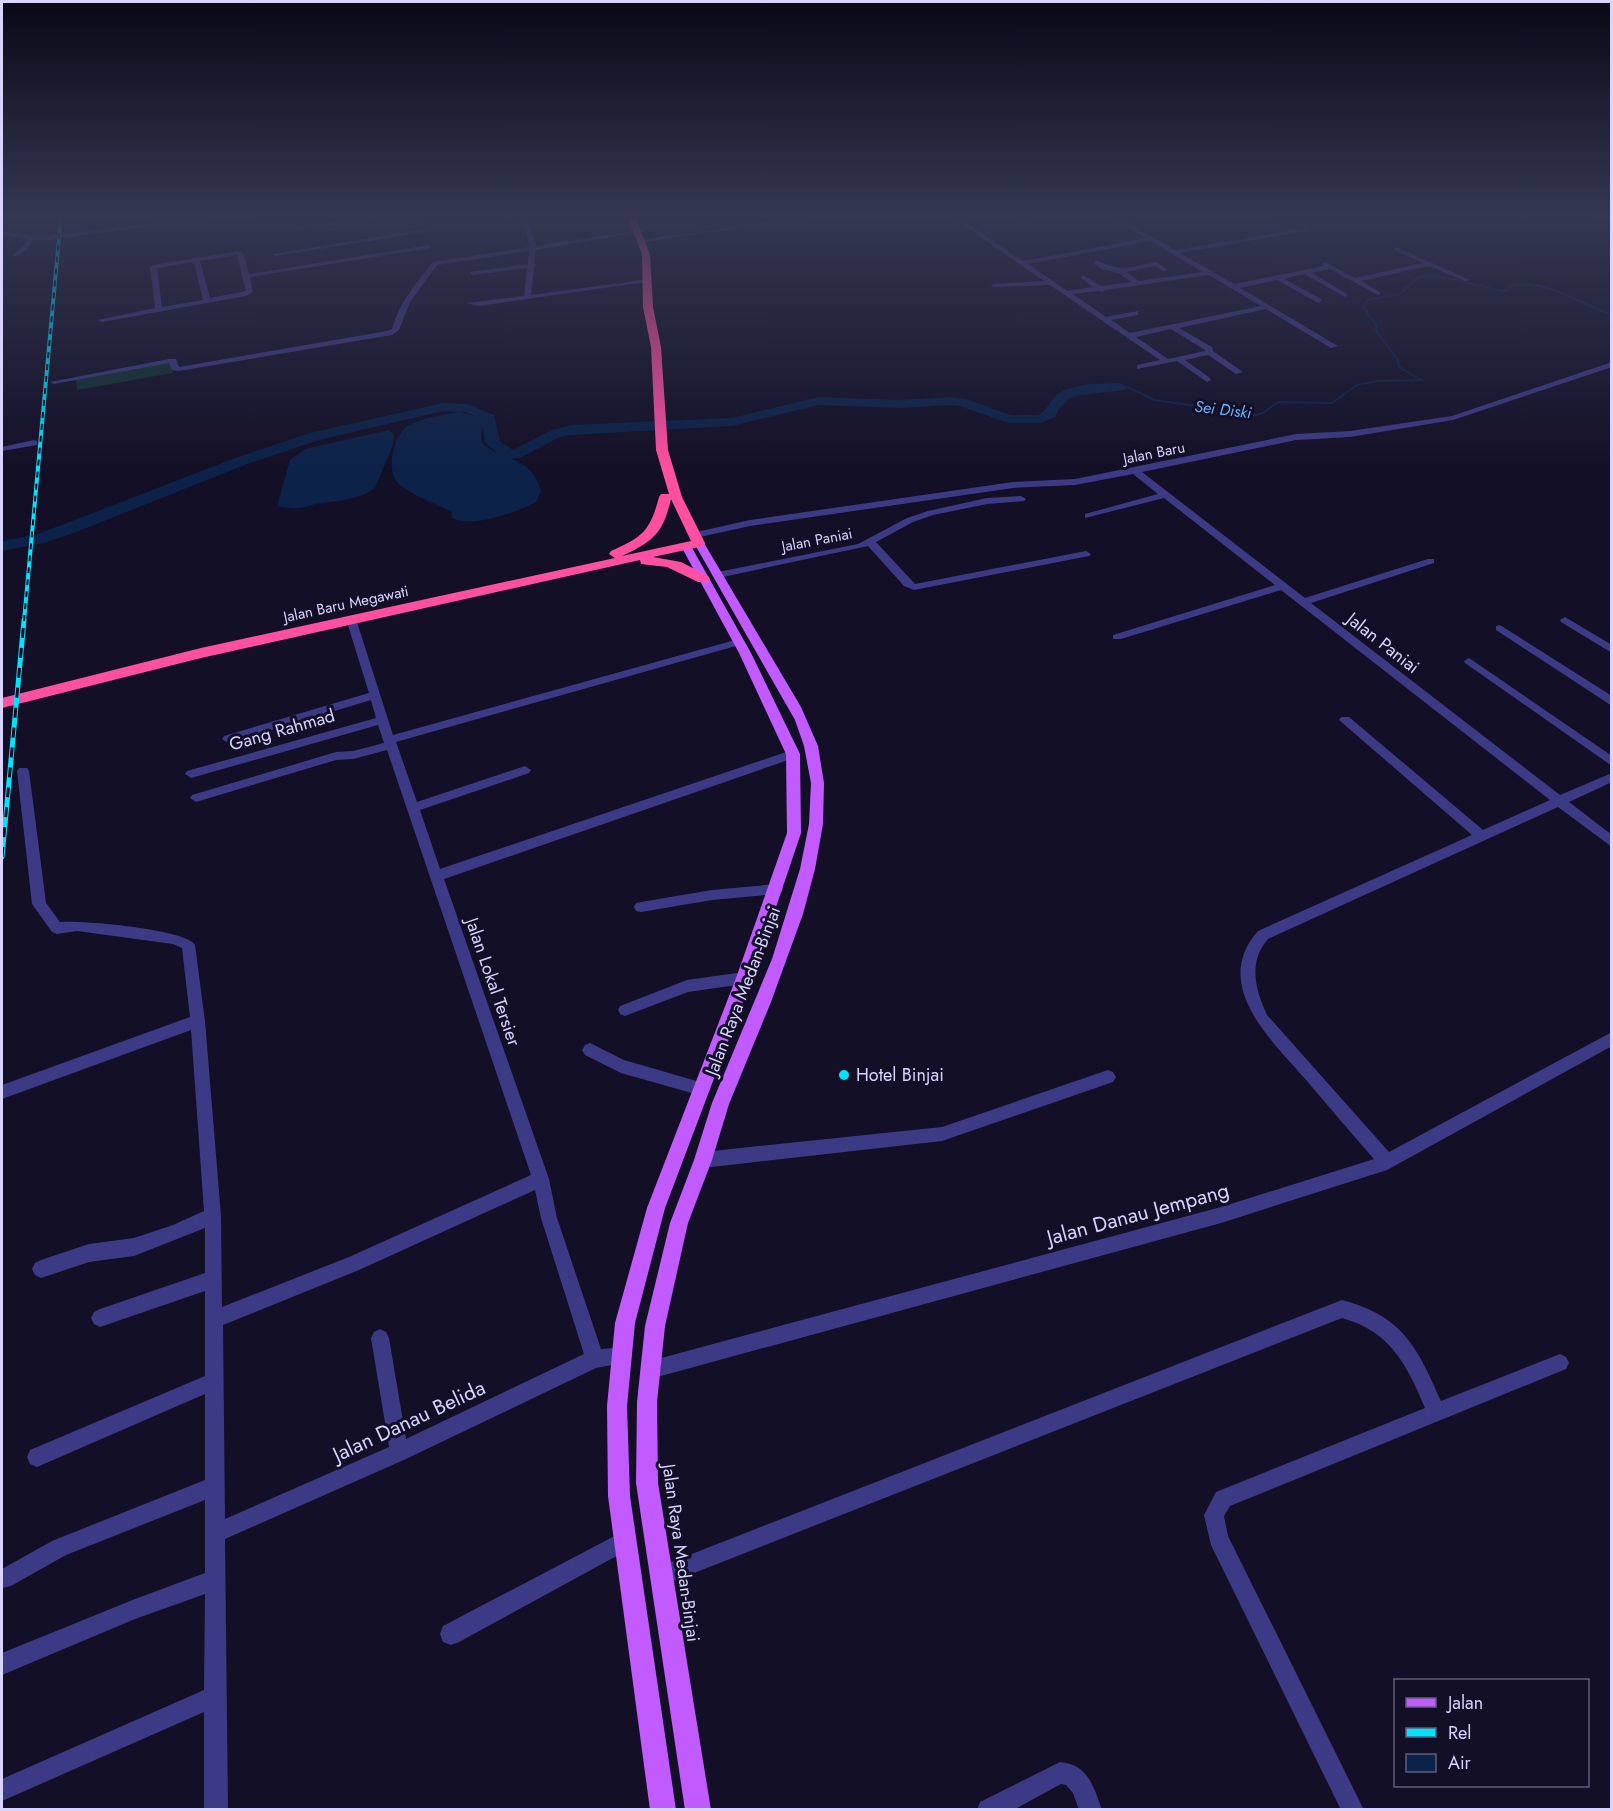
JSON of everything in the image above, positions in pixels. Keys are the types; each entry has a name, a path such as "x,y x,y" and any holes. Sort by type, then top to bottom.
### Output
{"highway":[{"name":"Jalan Raya Medan-Binjai","path":"642,301 647,348 647,383"},
{"name":"Jalan Raya Medan-Binjai","path":"648,301 656,347 658,404 653,435 654,467 665,497 690,540"},
{"name":"Jalan Raya Medan-Binjai","path":"653,435 690,540"},
{"path":"616,558 654,531 660,523 665,497"},
{"name":"Jalan Baru Megawati","path":"2,692 690,540"},
{"path":"616,558 664,562 710,577"},
{"name":"Jalan Baru Megawati","path":"2,703 343,618"}],"main road":[{"name":"Jalan Raya Medan-Binjai","path":"663,1809 619,1496 617,1406 625,1323 656,1208 777,889 795,833 793,754 710,577 690,540"},
{"name":"Jalan Raya Medan-Binjai","path":"698,1809 647,1483 650,1370 655,1326 680,1223 721,1102 734,1078 801,899 813,843 816,804 816,771 811,745 784,687 710,577"}],"street":[{"path":"157,301 159,309"},
{"path":"102,320 207,301"},
{"path":"54,382 169,361 175,362 175,368 179,369 389,333 395,330 400,313 407,301"},
{"path":"470,303 494,301"},
{"path":"1077,301 1166,361"},
{"path":"1254,301 1334,346"},
{"path":"1129,336 1265,307"},
{"path":"1105,319 1135,313"},
{"path":"1173,327 1239,372"},
{"path":"1140,367 1209,352"},
{"path":"1178,358 1207,380"},
{"name":"Jalan Baru","path":"690,540 1016,491 1081,488 1296,437 1350,434 1453,418 1611,364"},
{"name":"Jalan Baru","path":"1138,474 1301,445 1361,441 1462,424 1611,373"},
{"path":"2,449 34,443"},
{"name":"Jalan Paniai","path":"1138,474 1611,842"},
{"path":"1088,516 1164,495"},
{"name":"Jalan Paniai","path":"710,577 871,543 910,520 970,499 1021,499"},
{"path":"871,543 908,584 914,587 1086,554"},
{"path":"1303,603 1431,561"},
{"path":"1117,637 1282,586"},
{"name":"Jalan Lokal Tersier","path":"343,618 374,695 541,1179 549,1218 595,1359"},
{"path":"1565,620 1611,650"},
{"path":"1500,628 1611,702"},
{"path":"196,798 336,756 353,755 390,742 739,642"},
{"path":"1469,661 1611,762"},
{"path":"228,739 374,695"},
{"name":"Gang Rahmad","path":"190,774 382,720"},
{"path":"1346,720 1481,836"},
{"path":"436,876 793,754"},
{"path":"412,808 525,770"},
{"path":"23,771 39,903 43,912 57,928 77,926 137,933 175,939 188,945 198,1022 213,1216 216,1809"},
{"path":"1387,1162 1262,1019 1255,1006 1248,979 1250,953 1255,942 1263,935 1611,778"},
{"path":"641,907 712,895 777,889"},
{"path":"625,1010 687,986 744,978"},
{"path":"2,1092 198,1022"},
{"name":"Jalan Danau Jempang","path":"650,1370 1221,1215 1387,1162 1611,1038"},
{"path":"590,1050 621,1066 702,1089"},
{"path":"703,1160 942,1134 1108,1077"},
{"path":"214,1319 353,1264 541,1179"},
{"path":"41,1269 89,1253 125,1249 144,1244 213,1216"},
{"path":"100,1318 214,1279"},
{"path":"661,1576 1342,1308 1363,1312 1381,1323 1400,1342 1415,1364 1437,1413"},
{"path":"380,1338 399,1452"},
{"name":"Jalan Danau Belida","path":"215,1533 399,1452 595,1359 623,1356"},
{"path":"1353,1809 1218,1538 1214,1515 1223,1499 1560,1363"},
{"path":"37,1456 214,1381"},
{"path":"4,1579 58,1548 214,1486"},
{"path":"451,1634 626,1540"},
{"path":"2,1664 135,1609 215,1580"},
{"path":"2,1790 216,1696"},
{"path":"988,1809 1060,1773 1066,1773 1077,1779 1091,1809"}],"green space":[{"path":"171,362 173,373 77,390 76,379"}],"water":[{"path":"459,412 483,418 481,438 484,445 526,466 532,472 541,491 536,502 494,518 471,522 461,521 452,518 452,512 417,496 398,483 392,470 393,452 404,429 420,421"},
{"path":"389,430 394,435 393,445 375,488 348,499 299,508 277,506 290,460 305,449"}],"waterway":[{"name":"Sei Diski","path":"1120,387 1127,387 1155,400 1256,415 1263,413 1278,402 1332,403 1357,385 1377,381 1422,380 1399,367 1398,360 1376,331 1376,324 1363,307 1368,301"},
{"name":"Sei Diski","path":"1578,301 1612,315"},
{"path":"2,546 38,539 73,527 241,461 315,436 443,407 467,408 489,418 493,443 507,454 515,455 555,434 571,430 732,422 818,401 899,404 949,401 961,402 1009,419 1041,419 1050,414 1054,405 1069,393 1079,390 1120,387"}],"railway":[{"path":"24,621 53,301"},
{"path":"2,857 24,620"}],"place":[{"name":"Hotel Binjai","path":"844,1075"}]}
